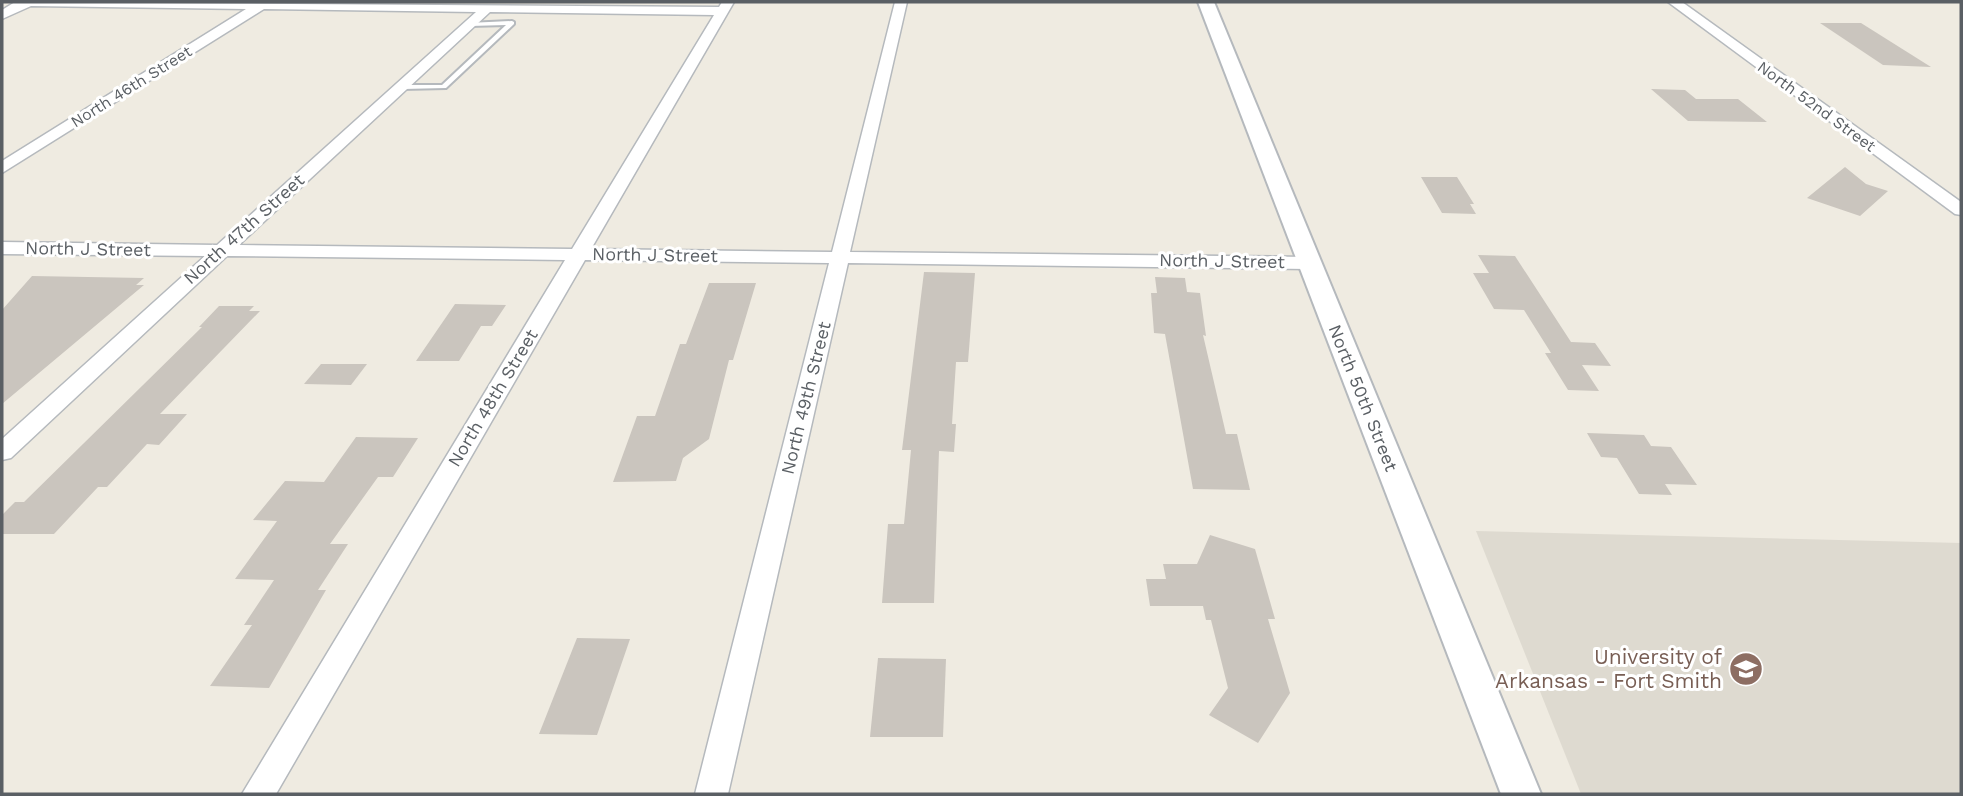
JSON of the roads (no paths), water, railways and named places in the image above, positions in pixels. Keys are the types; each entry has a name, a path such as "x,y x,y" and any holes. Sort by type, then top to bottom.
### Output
{"street":[{"path":"21,2 488,8 726,6"},
{"path":"2,15 29,2"},
{"name":"North 49th Street","path":"711,794 901,2"},
{"name":"North 50th Street","path":"1206,2 1521,794"},
{"name":"North 52nd Street","path":"1674,2 1961,210"},
{"name":"North 46th Street","path":"2,168 261,5"},
{"name":"North 48th Street","path":"258,794 726,6"},
{"name":"North 47th Street","path":"2,452 488,8"},
{"name":"North J Street","path":"2,248 1308,262"}],"lane":[{"path":"403,87 444,87 512,23 470,24"}],"place":[{"name":"University of Arkansas - Fort Smith","path":"1746,669"}]}
